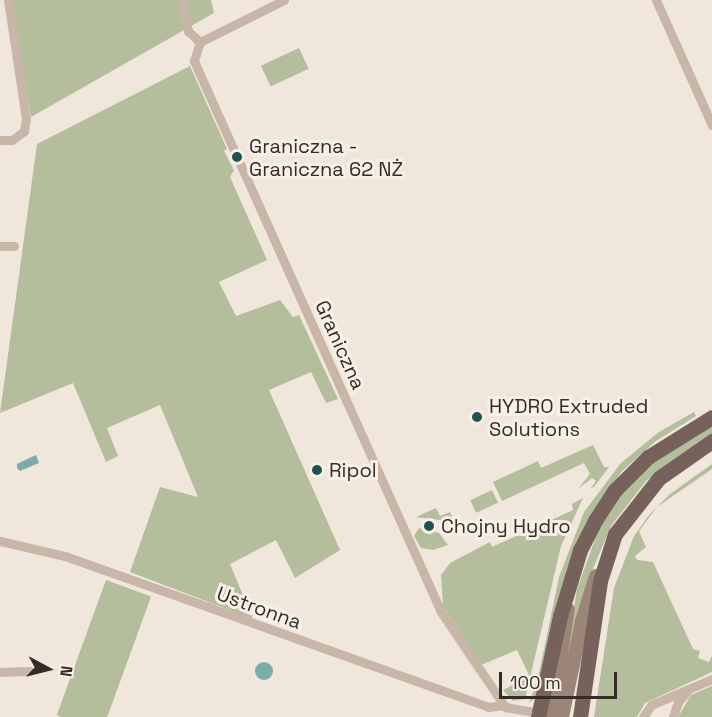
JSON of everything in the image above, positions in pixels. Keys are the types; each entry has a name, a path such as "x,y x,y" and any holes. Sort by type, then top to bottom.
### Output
{"main road":[{"path":"543,716 571,577 596,519 627,477 672,438 712,417"},
{"path":"562,717 587,603 610,544 626,515 659,478 712,441"},
{"path":"580,717 600,581 610,544"}],"street":[{"path":"0,140 12,140 24,131 26,119 8,0"},
{"path":"182,0 188,31 200,42 284,0"},
{"path":"656,0 712,125"},
{"name":"Graniczna","path":"200,42 194,61 424,577 460,646 509,711"},
{"path":"0,246 14,246"},
{"name":"Ustronna","path":"0,541 65,556 488,707 509,711"},
{"path":"0,672 29,671"},
{"path":"643,717 651,705 712,679"},
{"path":"673,717 678,702 689,690"},
{"path":"509,711 543,716"}],"green space":[{"path":"11,0 211,0 214,13 31,117"},
{"path":"299,48 309,69 271,87 261,66"},
{"path":"190,66 227,149 224,151 234,170 230,177 267,260 219,282 236,316 280,300 293,317 299,315 338,399 326,403 311,372 269,390 340,550 295,578 276,540 230,564 253,619 130,572 160,487 198,497 160,405 107,428 118,456 106,462 73,383 0,413 37,144"},
{"path":"694,412 696,416 656,441 622,471 585,525 536,697 529,703 538,678 559,577 584,512 621,463 659,432"},
{"path":"712,425 712,434 646,481 611,526 587,583 560,692 577,589 599,528 620,496 652,462"},
{"path":"593,445 604,467 609,467 594,487 591,488 596,481 592,478 578,489 590,474 584,463 502,501 493,482 538,461 541,468"},
{"path":"712,464 712,469 657,507 670,494"},
{"path":"492,490 498,503 476,513 470,500"},
{"path":"583,498 561,546 525,699 513,701 503,690 530,677 517,650 481,665 443,606 441,575 450,563 490,542 492,547 573,510 572,504"},
{"path":"657,507 639,531 646,547 635,556 637,560 653,562 693,649 700,651 698,658 709,662 712,656 712,672 645,703 637,717 594,717 614,588 634,536"},
{"path":"436,508 440,516 450,512 455,522 416,517"},
{"path":"419,528 439,533 448,545 433,550 421,548 414,536"},
{"path":"106,580 151,596 107,717 57,715"},
{"path":"712,686 712,717 678,717 691,695"}],"water":[{"path":"36,455 39,463 20,471 17,468 17,464"},
{"path":"264,662 270,665 273,671 270,677 264,680 258,677 255,671 258,665"}],"place":[{"name":"Graniczna - Graniczna 62 NŻ","path":"237,157"},
{"name":"HYDRO Extruded Solutions","path":"477,417"},
{"name":"Ripol","path":"317,470"},
{"name":"Chojny Hydro","path":"429,526"}]}
